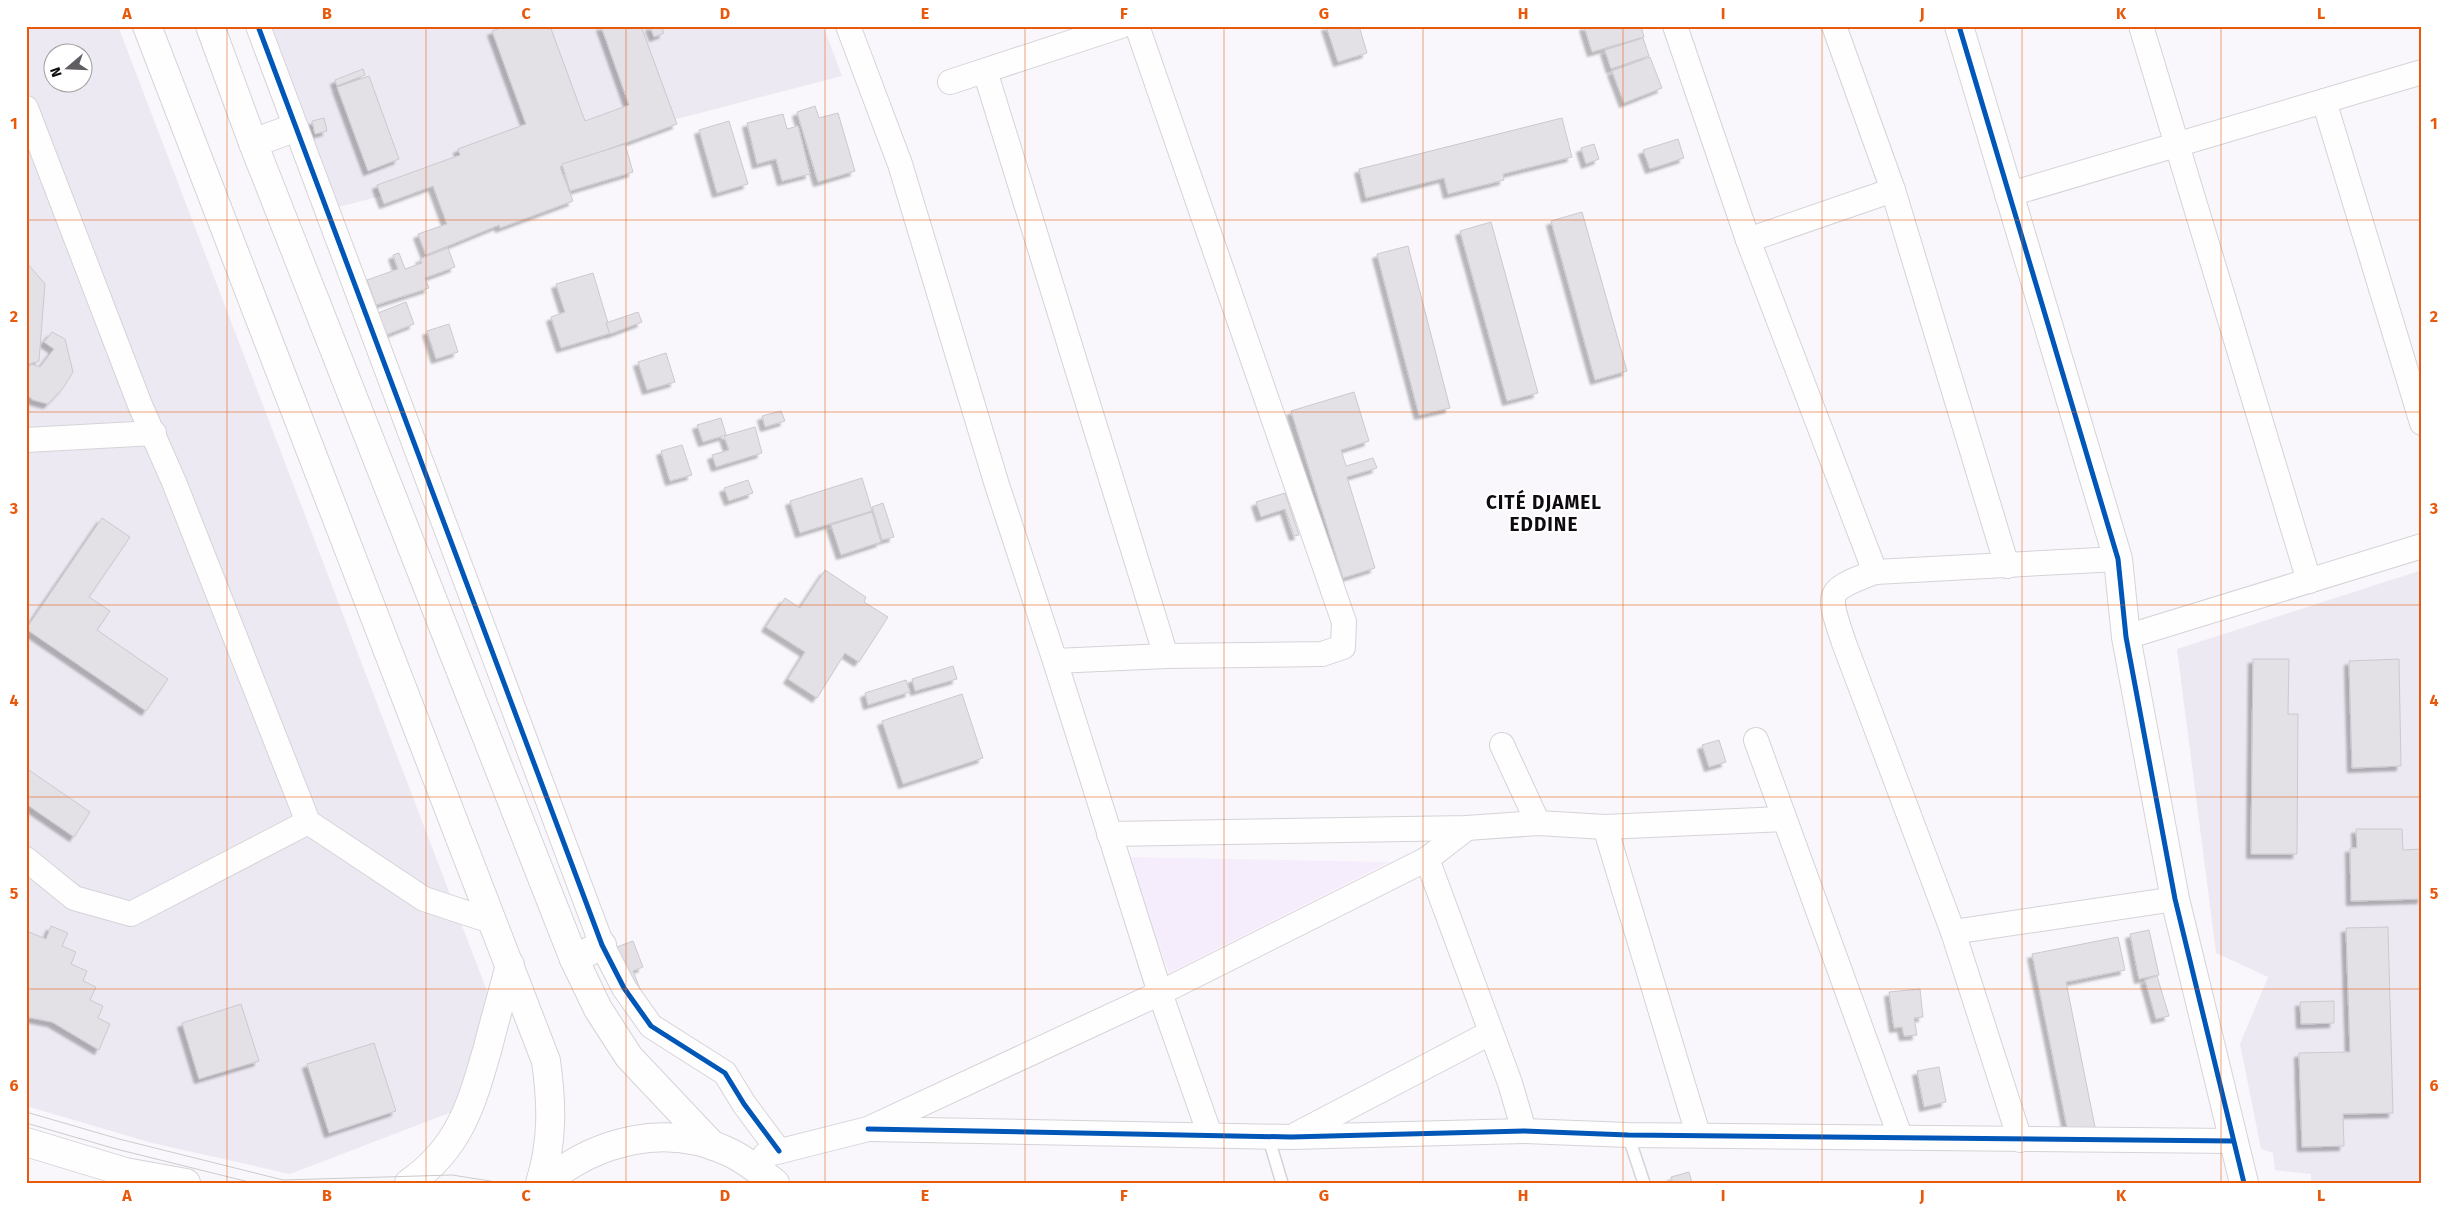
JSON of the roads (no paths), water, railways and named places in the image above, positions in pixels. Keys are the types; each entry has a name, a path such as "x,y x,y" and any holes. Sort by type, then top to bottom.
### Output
{"main road":[{"path":"147,26 546,1061 550,1094 550,1134 547,1159 540,1183"},
{"path":"210,26 253,142 574,959 598,1009 629,1057 713,1146"},
{"path":"1959,26 2007,195 2118,559 2126,636 2175,899 2244,1183"},
{"path":"253,142 294,128"},
{"path":"574,959 602,945"},
{"path":"409,1183 440,1156 457,1132 472,1102 510,965"},
{"path":"545,1183 567,1164 601,1148 638,1139 676,1138 713,1146 746,1161 776,1183"},
{"path":"26,1142 125,1172 186,1183"},
{"path":"26,1154 114,1183"}],"street":[{"path":"258,26 294,128 602,945 624,988 652,1026 724,1073 744,1104 779,1151"},
{"path":"848,26 900,164 966,388 1160,993 1210,1135"},
{"path":"950,82 1121,26"},
{"path":"1055,661 1166,656 1322,654 1343,647 1344,622 1137,26"},
{"path":"1675,26 1748,240 1875,572"},
{"path":"1834,26 1893,190 2007,566"},
{"path":"2141,26 2309,581"},
{"path":"984,71 1166,656"},
{"path":"2007,195 2422,72"},
{"path":"2324,101 2422,423"},
{"path":"26,108 137,396 154,433 308,822 424,898 494,922"},
{"path":"1748,240 1893,190"},
{"path":"26,440 154,433"},
{"path":"2126,636 2422,546"},
{"path":"2020,1140 1953,932 1844,643 1833,606 1834,592 1840,586 1875,572 2118,559"},
{"path":"1756,740 1783,819 1900,1136"},
{"path":"1502,745 1538,823"},
{"path":"1109,834 1467,828 1538,823 1605,827 1783,819"},
{"path":"26,859 74,898 131,914 308,822"},
{"path":"1605,827 1698,1134"},
{"path":"746,1161 868,1129 1160,993 1427,859 1467,828"},
{"path":"1427,859 1510,1083 1524,1131"},
{"path":"1953,932 2175,899"},
{"path":"1279,1136 1490,1033"},
{"path":"868,1129 1279,1136 1524,1131 1628,1135 1900,1136 2020,1140 2233,1140"}],"lane":[{"path":"1628,1135 1644,1183"},
{"path":"1279,1136 1282,1183"}],"tram line":[{"path":"26,1112 119,1139 283,1180 452,1175 503,1183"},
{"path":"26,1123 116,1149 253,1183"}],"district":[{"name":"CITÉ DJAMEL EDDINE","path":"1544,513"}]}
